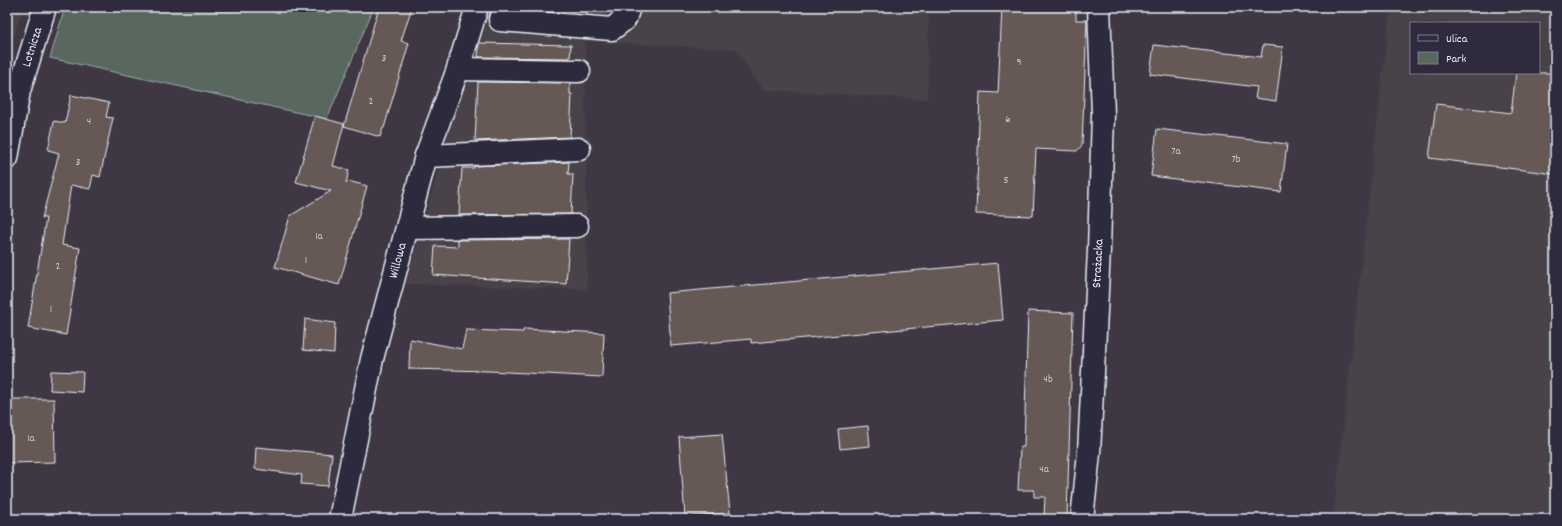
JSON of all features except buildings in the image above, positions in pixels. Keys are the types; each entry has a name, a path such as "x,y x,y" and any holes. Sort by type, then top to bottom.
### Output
{"street":[{"name":"Lotnicza","path":"7,158 13,90 45,7"},
{"name":"Willowa","path":"340,519 372,359 426,156 458,69 477,7"},
{"path":"500,20 612,29 626,19 629,7"},
{"name":"Strażacka","path":"1082,519 1089,453 1100,243 1103,114 1099,7"},
{"path":"458,69 579,71"},
{"path":"426,156 579,149"},
{"path":"407,228 577,226"}],"shaded area":[{"path":"7,7 23,7 7,60"},
{"path":"486,7 929,7 927,99 764,90 735,49 585,41 587,289 406,284 476,36"},
{"path":"1390,7 1555,7 1555,519 1333,519"}],"green space":[{"path":"65,7 374,7 327,119 50,58"}]}
